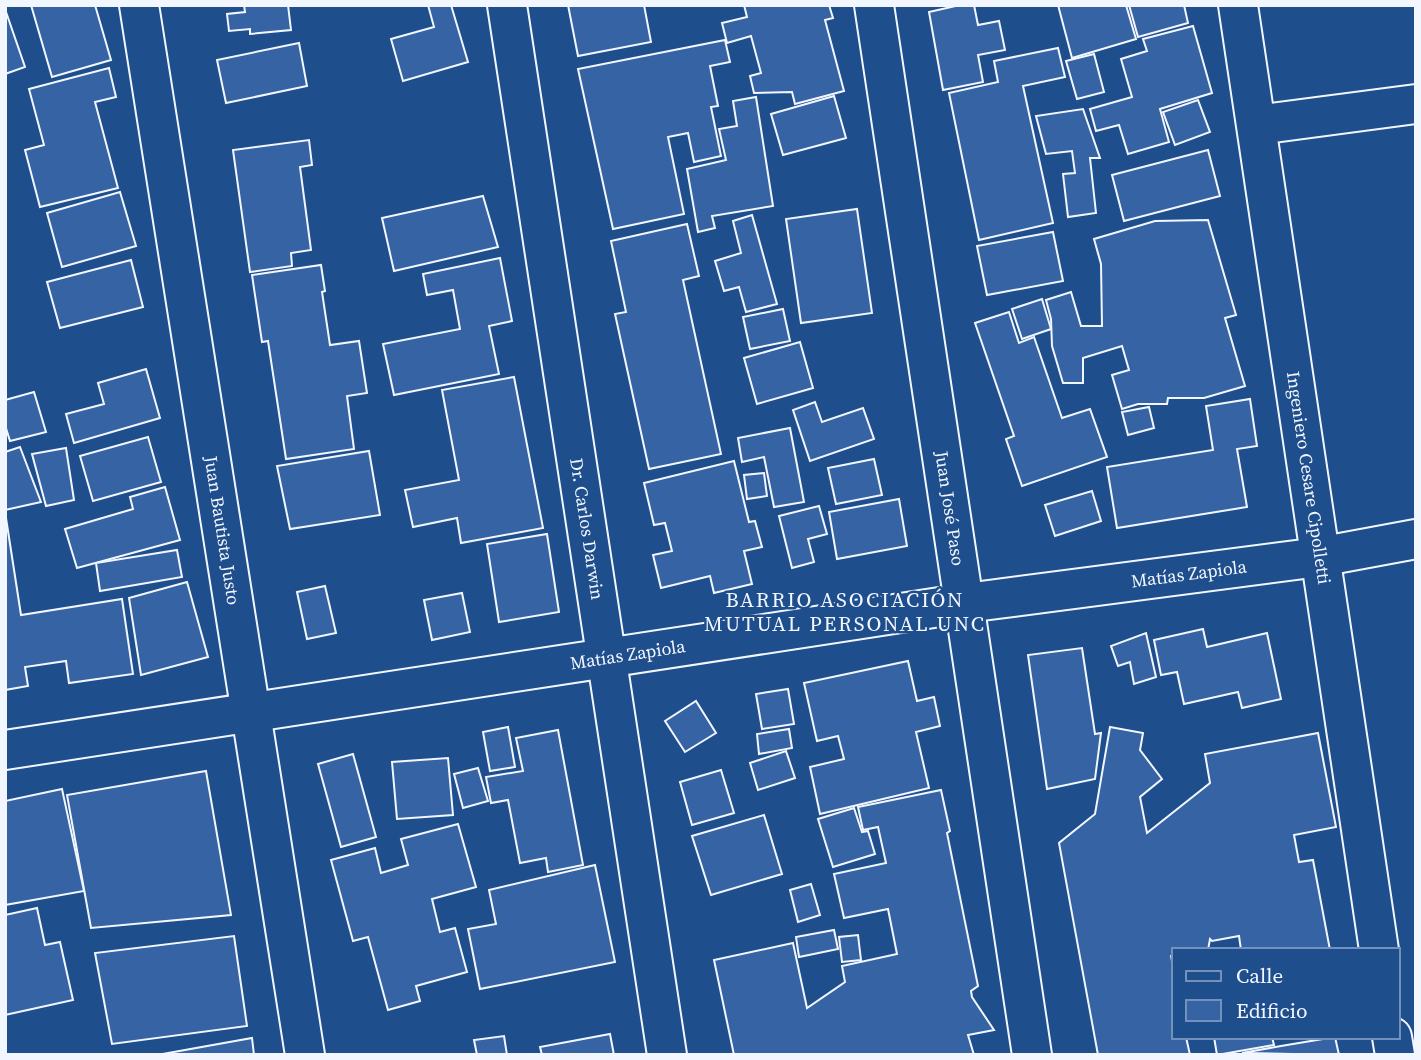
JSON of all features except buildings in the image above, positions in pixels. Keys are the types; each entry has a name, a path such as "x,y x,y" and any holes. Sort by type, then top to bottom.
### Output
{"street":[{"name":"Juan Bautista Justo","path":"139,5 305,1055"},
{"name":"Dr. Carlos Darwin","path":"507,5 667,1055"},
{"name":"Juan José Paso","path":"874,5 1032,1055"},
{"name":"Ingeniero Cesare Cipolletti","path":"1238,5 1379,948"},
{"path":"1256,125 1416,104"},
{"name":"Matías Zapiola","path":"5,750 966,603 1319,557 1416,539"}],"district":[{"name":"BARRIO ASOCIACIÓN MUTUAL PERSONAL UNC","path":"845,612"}]}
